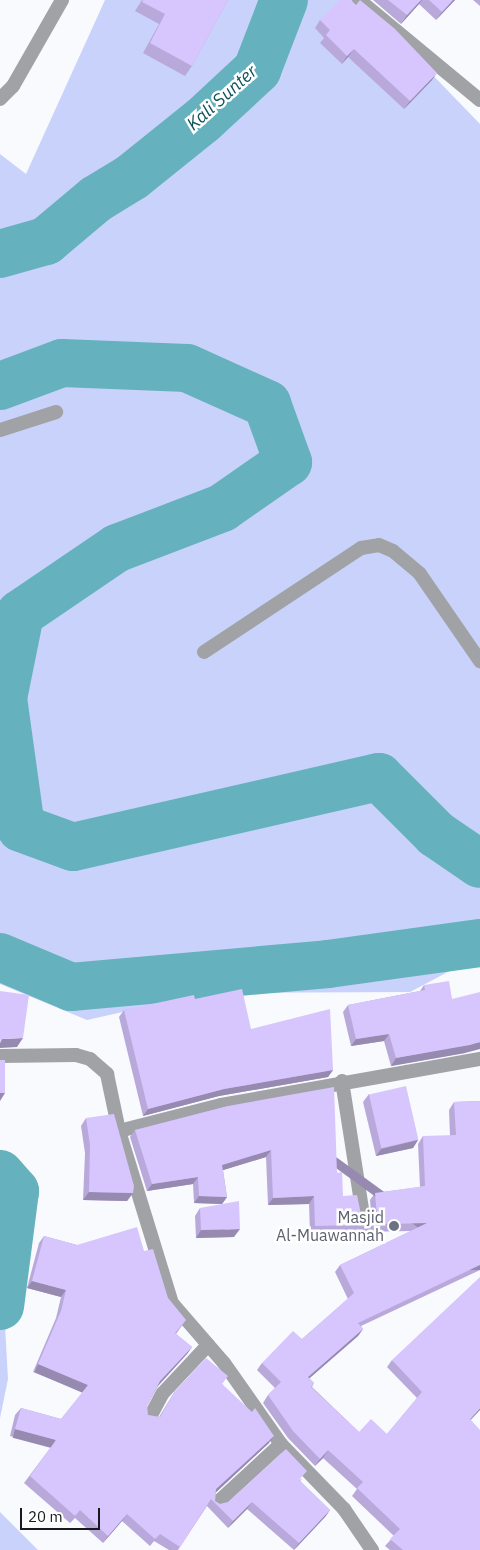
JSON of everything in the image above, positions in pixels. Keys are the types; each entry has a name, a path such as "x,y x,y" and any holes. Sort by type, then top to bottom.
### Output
{"street":[{"path":"0,99 13,86 62,0"},
{"path":"359,0 480,100"},
{"path":"0,430 56,412"},
{"path":"204,652 361,548 379,545 393,551 420,574 480,661"},
{"path":"0,1056 76,1055 90,1059 107,1074 119,1131 172,1303 254,1403 281,1444 344,1509 372,1550"},
{"path":"119,1131 221,1105 342,1081 480,1059"},
{"path":"342,1081 364,1221"},
{"path":"150,1417 160,1398 208,1345"},
{"path":"217,1503 281,1444"}],"shaded area":[{"path":"105,0 360,0 480,124 480,955 410,992 207,993 87,1020 0,984 0,154 26,174"},
{"path":"0,1235 8,1379 0,1418"},
{"path":"0,1512 38,1550 0,1550"}],"building":[{"path":"143,0 228,0 192,66 150,43 165,14 142,2"},
{"path":"340,0 351,0 356,5 360,0 395,29 437,73 410,101 354,49 347,56 326,35 330,30 320,20"},
{"path":"388,0 421,0 407,15"},
{"path":"429,0 453,0 442,12"},
{"path":"449,981 452,999 480,992 480,1042 396,1058 389,1034 356,1039 348,1005 425,990 424,985"},
{"path":"242,989 251,1029 330,1009 333,1070 224,1089 148,1109 124,1010 194,995 195,999"},
{"path":"0,991 29,995 23,1038 2,1039 0,1042"},
{"path":"0,1060 5,1060 5,1093 0,1093"},
{"path":"406,1086 418,1140 381,1148 369,1095"},
{"path":"334,1087 337,1173 342,1172 343,1196 357,1195 362,1219 370,1222 377,1216 375,1193 425,1186 423,1136 456,1135 454,1102 480,1101 480,1265 358,1323 363,1329 308,1377 314,1383 311,1387 359,1432 371,1419 387,1434 422,1392 392,1360 480,1277 480,1408 470,1419 480,1430 480,1550 403,1550 390,1539 400,1529 357,1488 363,1482 328,1450 320,1459 293,1431 268,1395 281,1382 262,1363 293,1331 302,1339 354,1293 340,1265 427,1223 315,1226 314,1196 273,1198 271,1150 222,1165 227,1197 199,1196 198,1177 152,1184 135,1130 228,1106"},
{"path":"114,1114 134,1186 133,1193 89,1192 90,1145 86,1118"},
{"path":"239,1201 240,1229 201,1230 200,1208"},
{"path":"137,1227 144,1251 153,1249 168,1298 186,1320 175,1333 192,1347 160,1381 147,1406 148,1415 160,1417 175,1391 206,1358 228,1376 222,1384 252,1412 255,1408 274,1436 216,1489 215,1501 220,1504 228,1502 286,1449 307,1471 299,1480 330,1510 299,1543 252,1502 233,1521 211,1499 180,1547 160,1534 155,1539 127,1514 108,1536 80,1510 75,1516 30,1476 56,1440 15,1429 21,1408 61,1419 88,1385 38,1364 61,1311 66,1290 32,1281 44,1236 77,1245"}],"waterway":[{"name":"Kali Sunter","path":"0,254 46,241 96,199 132,177 203,120 257,70 284,0"},
{"path":"0,386 62,363 187,368 267,404 288,462 222,508 117,548 20,614 3,698 21,828 73,847 379,777 436,834 480,864"},
{"path":"0,957 71,987 328,964 480,943"},
{"path":"0,1174 15,1191 0,1306"}],"place":[{"name":"Masjid Al-Muawannah","path":"394,1226"}]}
